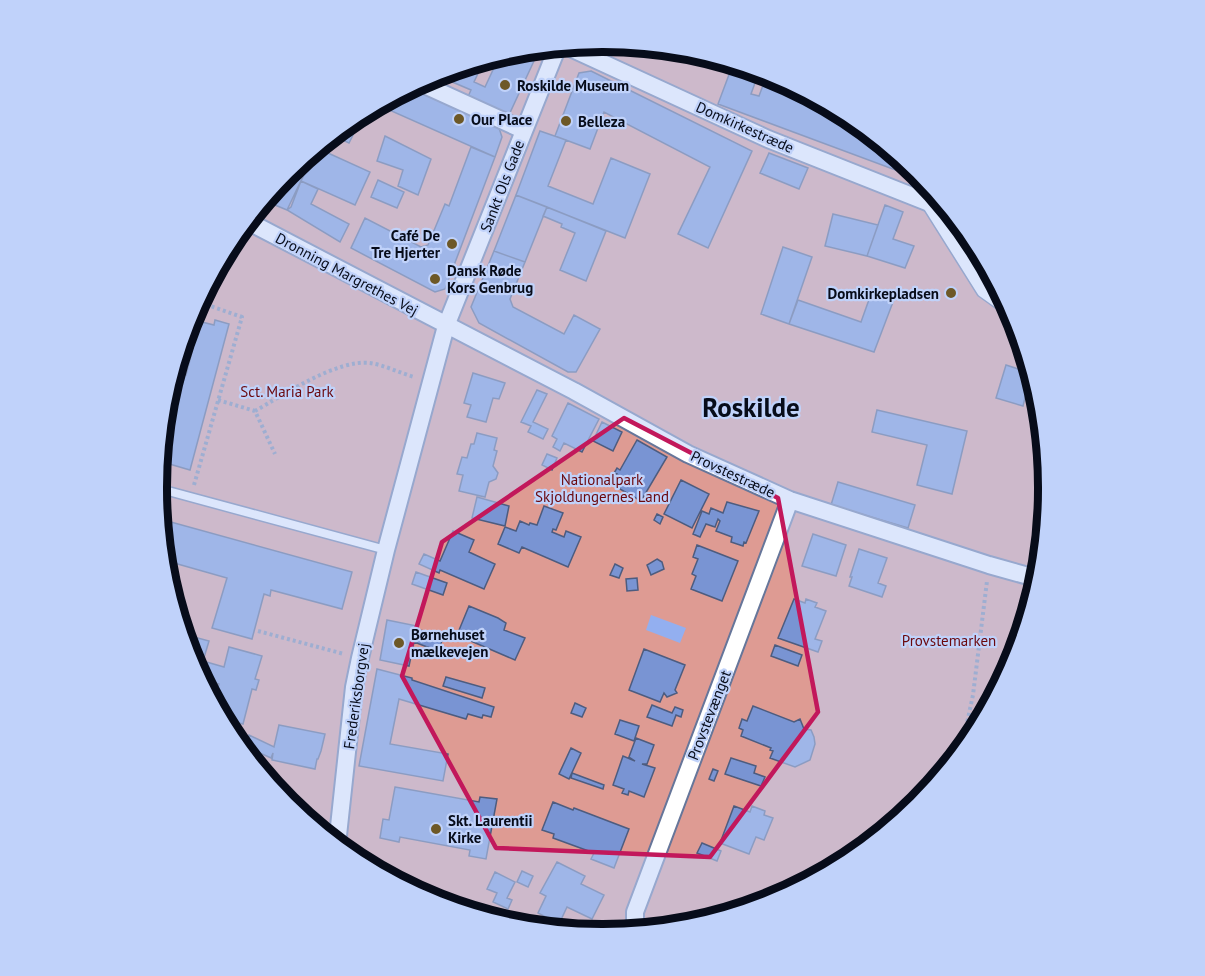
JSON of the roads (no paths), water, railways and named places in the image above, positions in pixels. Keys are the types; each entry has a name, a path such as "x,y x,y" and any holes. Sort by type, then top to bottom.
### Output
{"street":[{"name":"Domkirkestræde","path":"581,53 768,139 921,192"},
{"name":"Sankt Ols Gade","path":"446,326 554,55"},
{"path":"432,88 523,130"},
{"path":"936,209 983,291 995,300"},
{"name":"Dronning Margrethes Vej","path":"255,225 446,326"},
{"name":"Frederiksborgvej","path":"338,835 354,687 360,658 386,550 446,326"},
{"name":"Provstestræde","path":"446,326 688,454 790,500 1029,576"},
{"name":"Provstevænget","path":"635,923 634,912 790,500"}],"lane":[{"path":"167,491 386,550"}],"water":[{"path":"651,615 686,628 680,643 646,630"}],"place":[{"name":"Roskilde Museum","path":"505,85"},
{"name":"Our Place","path":"459,119"},
{"name":"Belleza","path":"566,121"},
{"name":"Café De Tre Hjerter","path":"452,244"},
{"name":"Dansk Røde Kors Genbrug","path":"435,279"},
{"name":"Domkirkepladsen","path":"951,293"},
{"name":"Børnehuset mælkevejen","path":"399,643"},
{"name":"Skt. Laurentii Kirke","path":"436,829"}],"district":[{"name":"Roskilde","path":"751,407"}],"park label":[{"name":"Sct. Maria Park","path":"287,391"},
{"name":"Nationalpark Skjoldungernes Land","path":"602,488"},
{"name":"Provstemarken","path":"949,640"}]}
